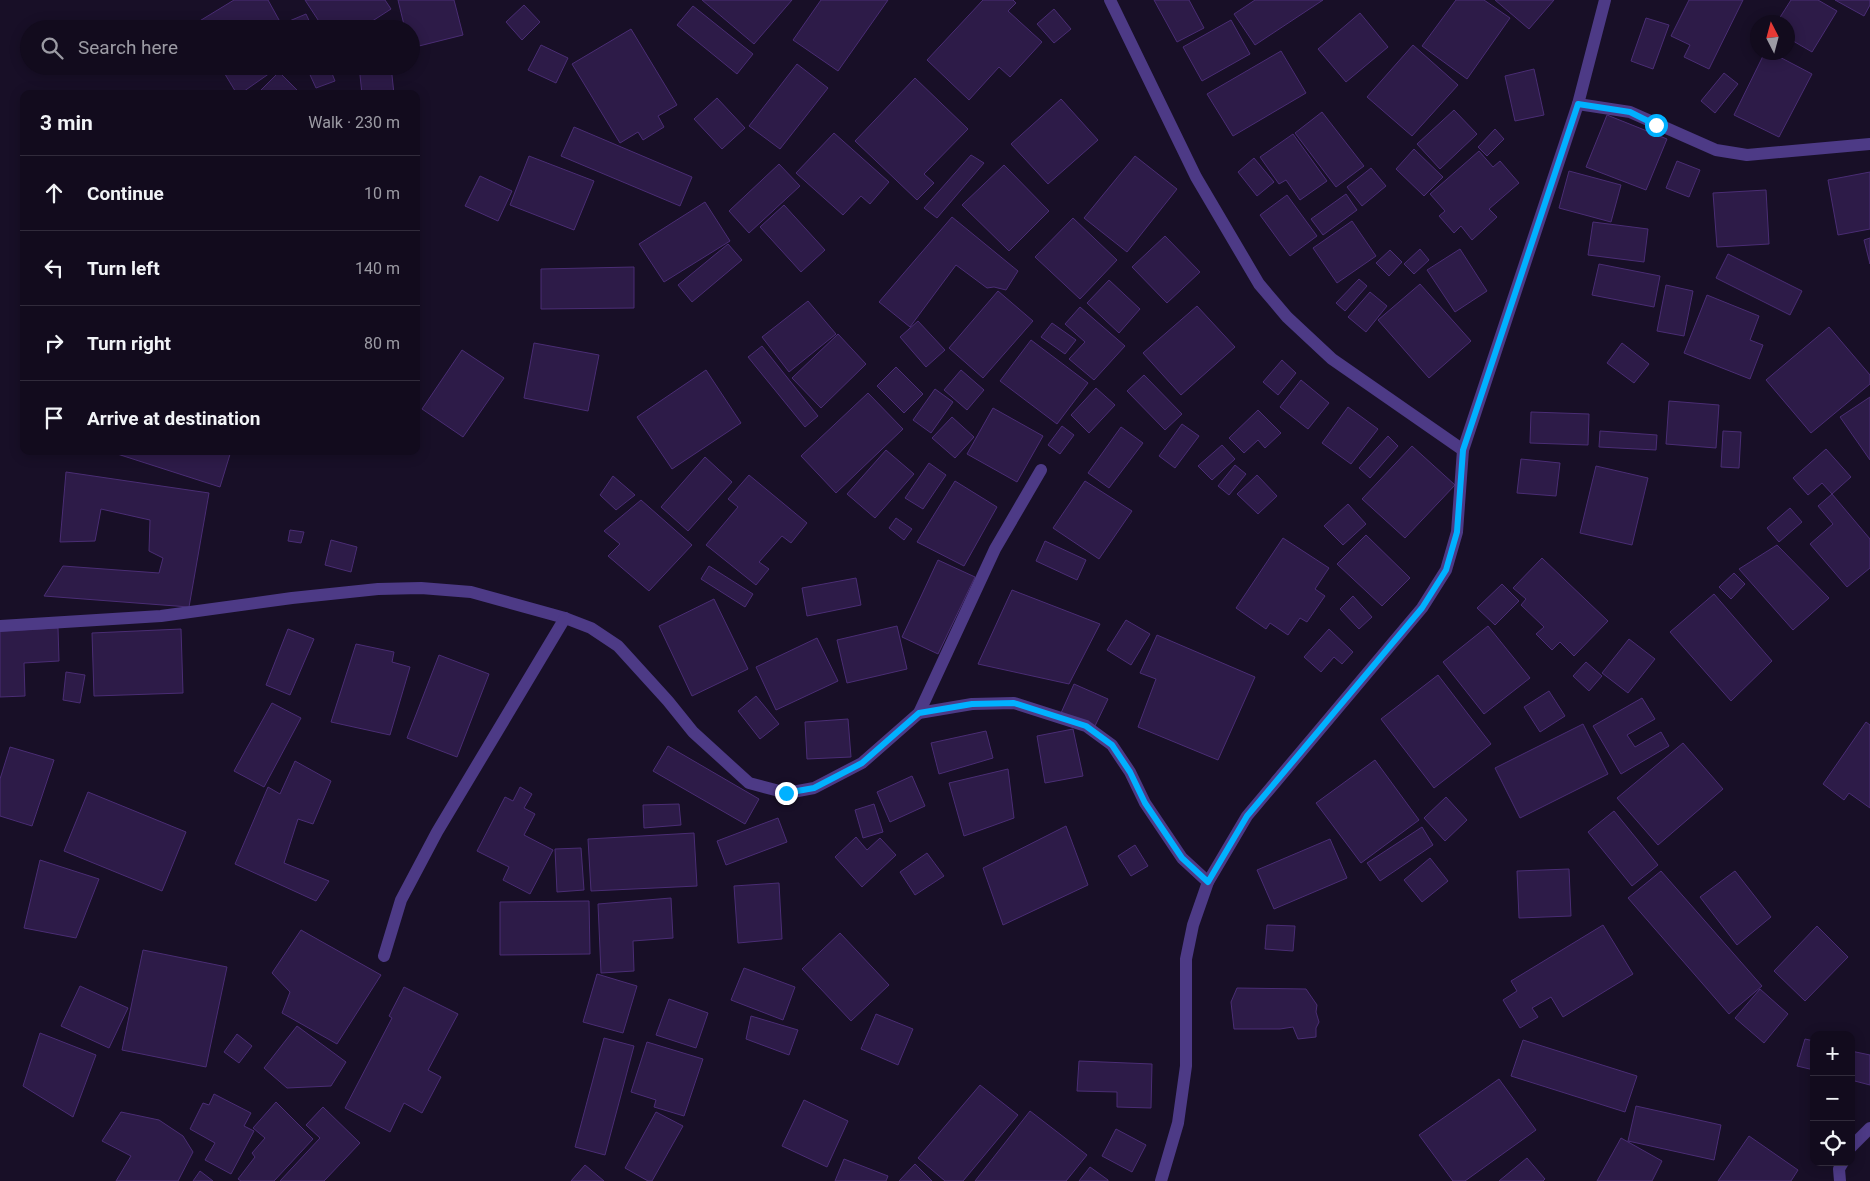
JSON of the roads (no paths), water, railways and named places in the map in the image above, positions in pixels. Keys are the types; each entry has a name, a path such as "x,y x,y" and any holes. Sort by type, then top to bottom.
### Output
{"street":[{"path":"1110,0 1196,177 1259,284 1287,317 1332,359 1463,450"},
{"path":"1161,1181 1178,1123 1186,1066 1186,960 1193,925 1208,882 1247,816 1422,608 1446,570 1457,532 1463,450 1578,104 1605,0"},
{"path":"1578,104 1630,112 1716,150 1748,155 1870,144"},
{"path":"0,626 160,616 292,598 378,589 421,588 471,592 565,618 591,628 618,646 668,701 693,732 749,783 786,793 814,788 862,763 919,713 995,549 1041,470"},
{"path":"384,956 402,900 437,832 565,618"},
{"path":"919,713 972,704 1014,703 1086,726 1112,745 1130,772 1145,803 1182,858 1208,882"},
{"path":"1855,1143 1870,1128"},
{"path":"1840,1181 1841,1166"}]}
